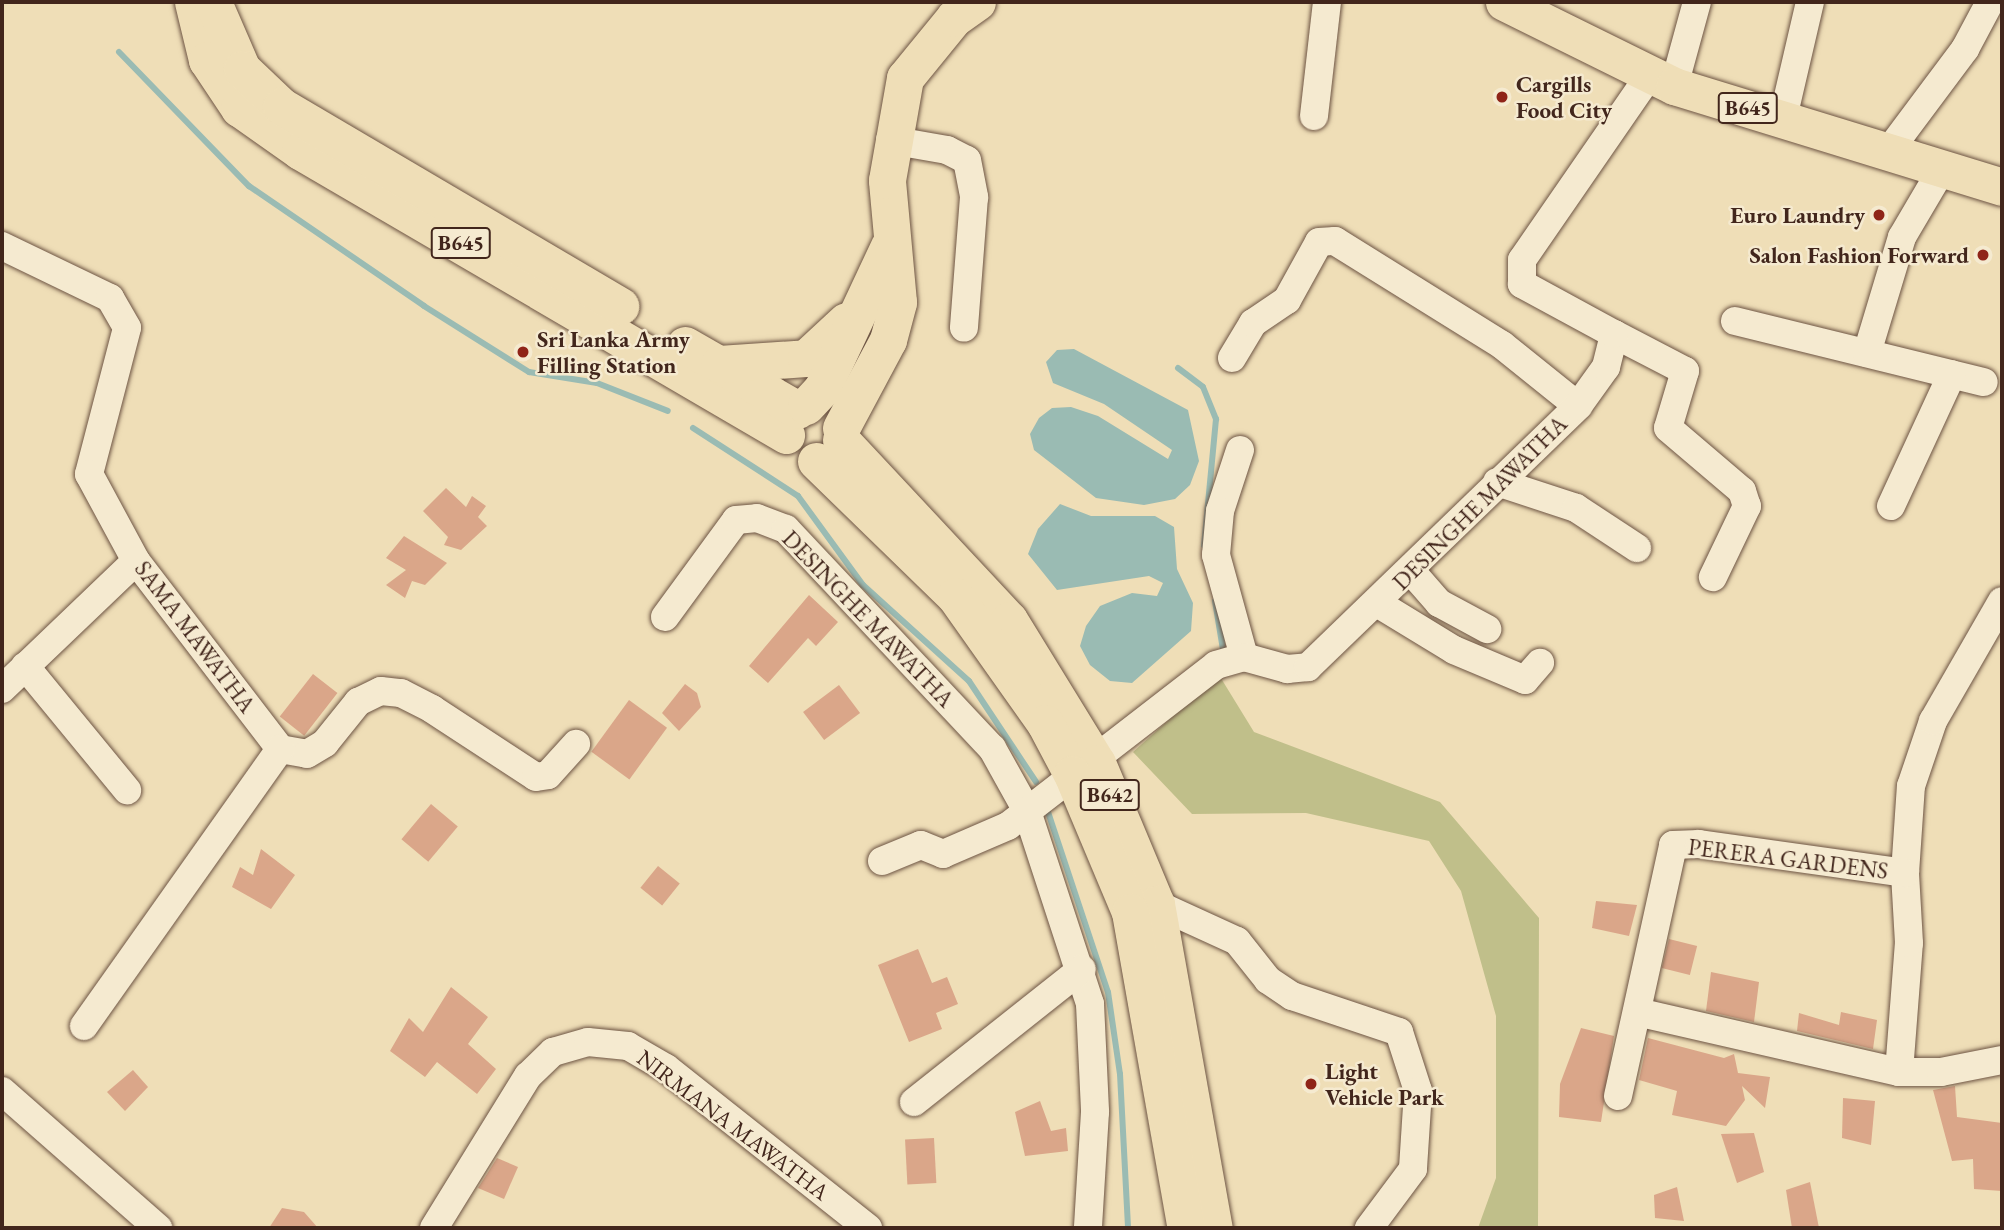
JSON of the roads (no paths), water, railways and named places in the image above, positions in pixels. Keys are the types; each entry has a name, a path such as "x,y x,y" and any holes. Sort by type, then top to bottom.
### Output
{"main road":[{"name":"B645","path":"192,2 207,60 239,108 300,151 797,417"},
{"name":"B645","path":"214,2 242,69 281,106 718,364 797,417"},
{"path":"833,443 888,340 898,302 889,246 890,140 905,78 954,18 977,2"},
{"name":"B645","path":"1504,2 1571,31 1662,81 2002,187"},
{"path":"833,443 793,450 797,417 822,389 889,246"},
{"path":"718,364 806,358 858,310"},
{"path":"797,417 825,407 833,443"},
{"name":"B642","path":"833,443 955,596 1045,723 1084,768 1157,904 1214,1228"},
{"name":"B642","path":"1084,768 1130,912 1186,1228"}],"street":[{"path":"1314,116 1327,2"},
{"path":"1697,2 1662,81 1522,260 1522,284 1685,371 1668,428 1742,491 1747,506 1713,577"},
{"path":"1783,118 1810,2"},
{"path":"1888,152 1965,49 1990,2"},
{"path":"890,140 947,150 967,160 974,197 964,328"},
{"path":"1867,353 1902,237 1942,169"},
{"path":"1232,358 1253,324 1287,300 1319,242 1335,240 1502,345 1578,406"},
{"name":"SAMA MAWATHA","path":"2,246 110,298 127,328 89,474 136,561 279,749"},
{"path":"1735,321 1984,382"},
{"name":"DESINGHE MAWATHA","path":"1244,657 1287,669 1308,667 1411,571 1497,482 1578,406 1606,367 1614,334"},
{"path":"1891,506 1952,374"},
{"path":"882,861 920,845 943,854 1008,826 1216,665 1244,657 1216,555 1220,511 1240,450"},
{"path":"1497,482 1576,508 1637,548"},
{"name":"DESINGHE MAWATHA","path":"666,617 736,520 757,518 786,529 992,748 1027,811 1082,969 1090,1004 1095,1112 1088,1228"},
{"path":"2,690 136,561"},
{"path":"1411,571 1439,603 1487,629"},
{"name":"PERERA GARDENS","path":"1899,1072 1909,943 1905,873 1911,786 1933,721 2002,601"},
{"path":"1377,603 1454,650 1525,680 1540,663"},
{"path":"25,666 127,790"},
{"path":"84,1026 279,749 307,754 325,743 358,702 382,691 401,693 432,709 536,777 548,775 576,744"},
{"name":"PERERA GARDENS","path":"1618,1096 1673,845 1699,844 1905,873"},
{"path":"1157,904 1237,941 1268,980 1292,996 1399,1032 1418,1091 1413,1169 1369,1228"},
{"path":"915,1102 1082,969"},
{"path":"1637,1012 1899,1072 1941,1072 2002,1060"},
{"name":"NIRMANA MAWATHA","path":"434,1228 528,1076 554,1052 588,1042 628,1046 666,1068 868,1228"},
{"path":"2,1091 158,1228"}],"water":[{"path":"1074,349 1188,410 1199,461 1190,485 1175,499 1144,505 1096,498 1034,450 1030,434 1039,418 1052,408 1071,407 1098,416 1168,459 1172,450 1104,404 1053,383 1046,362 1057,350"},
{"path":"1060,504 1091,516 1155,516 1174,527 1177,569 1193,603 1191,631 1132,683 1110,681 1090,665 1080,646 1086,626 1100,606 1132,593 1157,596 1163,583 1149,576 1057,590 1028,554 1038,529"}],"waterway":[{"path":"119,52 249,186 424,306 529,372 597,383 668,411"},
{"path":"1178,368 1203,387 1216,419 1204,545"},
{"path":"693,428 798,496 863,585 969,681 1036,782"},
{"path":"1215,601 1223,650"},
{"path":"1046,806 1108,992 1120,1074 1128,1228"}],"place":[{"name":"Cargills Food City","path":"1502,97"},
{"name":"Euro Laundry","path":"1879,215"},
{"name":"Salon Fashion Forward","path":"1983,255"},
{"name":"Sri Lanka Army Filling Station","path":"523,352"},
{"name":"Light Vehicle Park","path":"1311,1084"}]}
